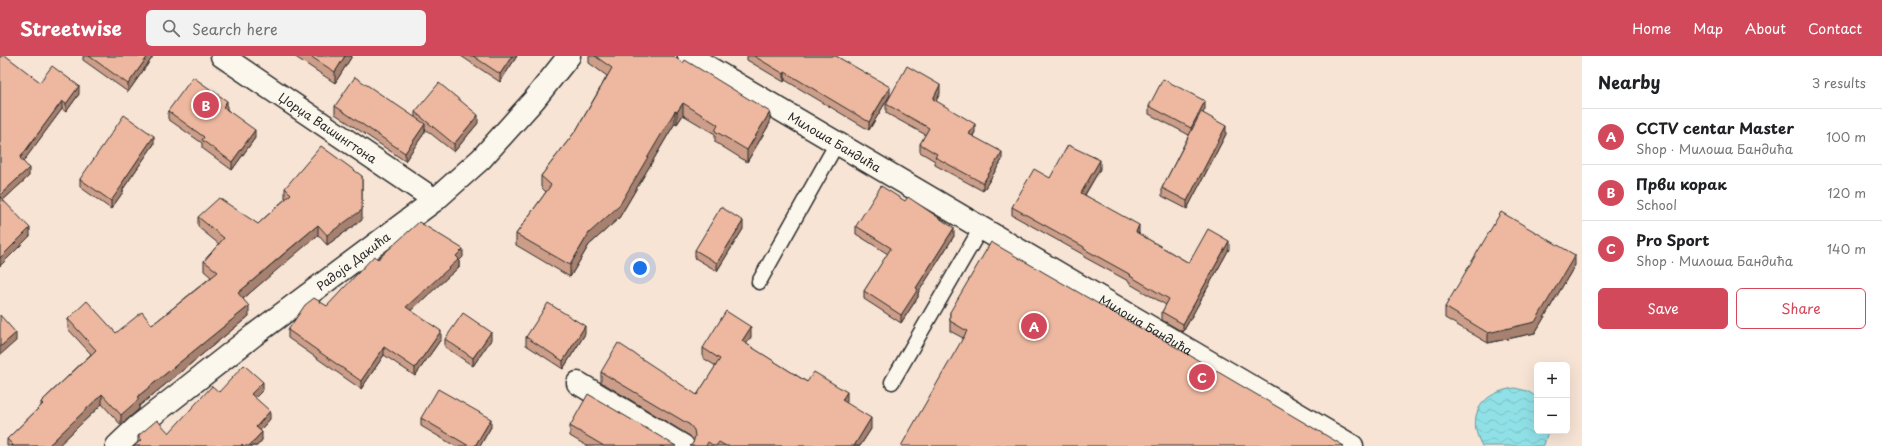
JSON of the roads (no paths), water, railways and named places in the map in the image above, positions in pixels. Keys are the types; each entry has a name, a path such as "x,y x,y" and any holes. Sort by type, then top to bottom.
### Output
{"street":[{"name":"Џорџа Вашингтона","path":"222,56 435,200"},
{"name":"Радоја Дакића","path":"117,446 137,427 248,340 435,200 481,158 534,100 569,56"},
{"name":"Милоша Бандића","path":"689,56 1352,446"},
{"path":"578,383 683,446"}],"lane":[{"path":"759,282 837,143"},
{"path":"892,382 981,228"}],"water":[{"path":"1515,388 1527,391 1534,395 1534,434 1547,434 1544,445 1482,446 1477,435 1475,424 1476,415 1486,400 1503,390"}],"place":[{"name":"Први корак","path":"206,105"},
{"name":"CCTV centar Master","path":"1034,326"},
{"name":"Pro Sport","path":"1202,377"}]}
